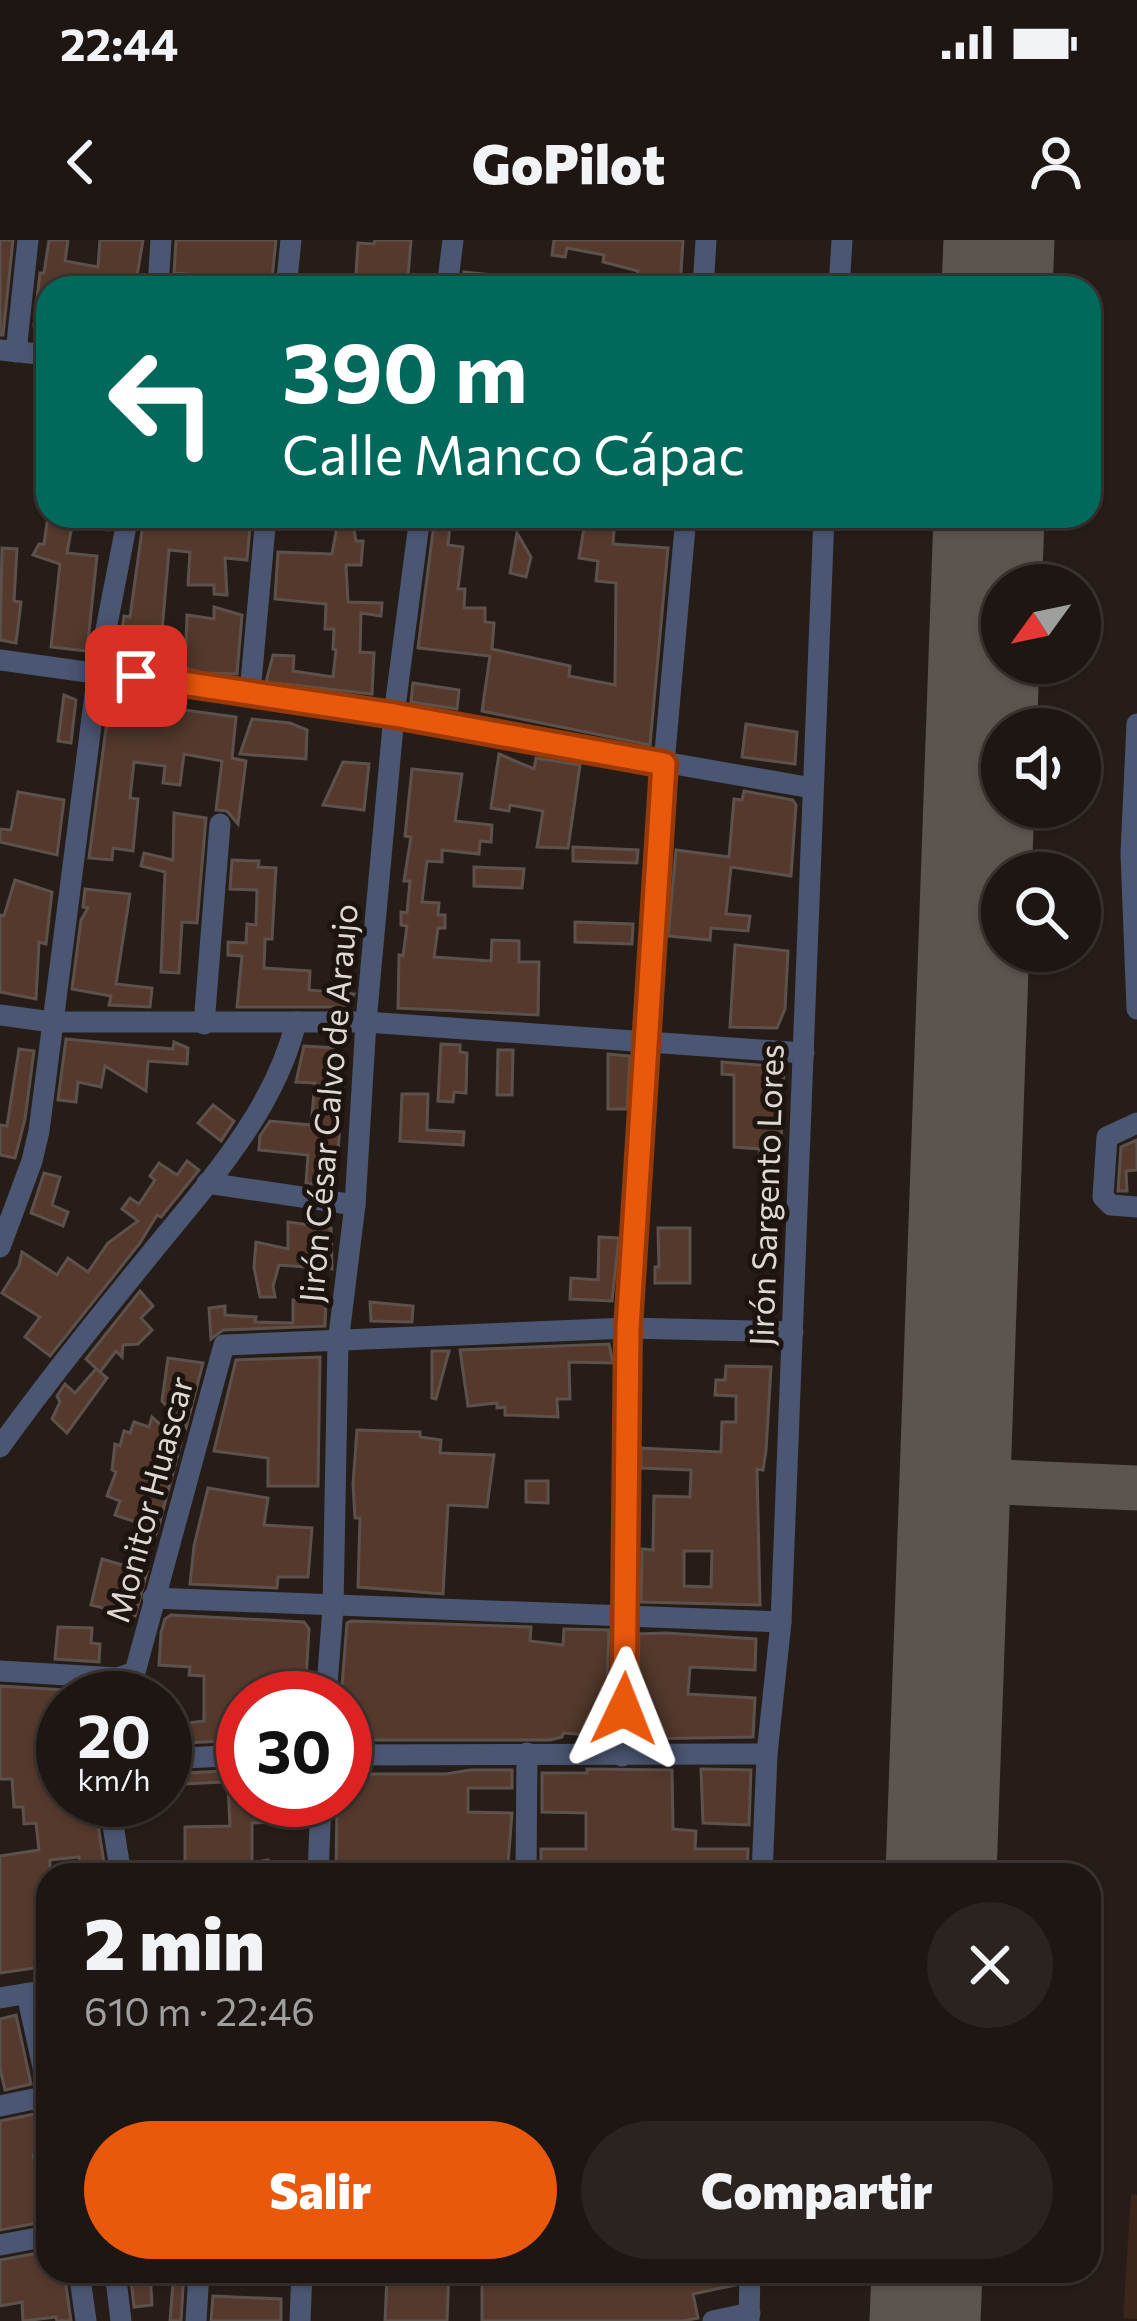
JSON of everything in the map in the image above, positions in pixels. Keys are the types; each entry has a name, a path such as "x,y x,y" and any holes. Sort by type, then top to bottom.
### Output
{"street":[{"path":"8,351 28,240"},
{"path":"159,276 161,240"},
{"path":"287,276 291,240"},
{"path":"448,276 453,240"},
{"path":"704,276 706,240"},
{"path":"839,276 842,240"},
{"path":"0,1247 32,1161 98,671 126,528"},
{"path":"250,693 265,528"},
{"name":"Jirón César Calvo de Araujo","path":"328,1671 338,1343 355,1205 394,715 418,528"},
{"path":"622,1756 628,1328 664,764 685,528"},
{"name":"Jirón Sargento Lores","path":"762,1863 767,1754 781,1622 823,528"},
{"path":"0,660 394,715 812,788"},
{"path":"1137,724 1137,1009"},
{"path":"204,1024 220,824"},
{"path":"0,1015 52,1022 366,1022 804,1053"},
{"path":"0,1447 208,1183 279,1078 296,1022"},
{"path":"1137,1123 1107,1137 1103,1197 1111,1204 1137,1207"},
{"path":"208,1183 355,1205"},
{"name":"Monitor Huascar","path":"133,1671 139,1664 224,1346 628,1328 793,1332"},
{"path":"153,1598 781,1622"},
{"path":"0,1671 36,1677"},
{"path":"526,1863 527,1753"},
{"path":"372,1755 767,1754"},
{"path":"113,1827 119,1863"},
{"path":"318,1863 320,1827"},
{"path":"0,1998 36,1992"},
{"path":"0,2106 36,2096"},
{"path":"0,2245 36,2238"},
{"path":"81,2283 86,2321"},
{"path":"116,2283 121,2321"},
{"path":"196,2321 198,2283"},
{"path":"300,2321 302,2283"},
{"path":"713,2321 750,2317 750,2283"}],"shaded area":[{"path":"1131,2194 1137,2195 1137,2319 1123,2318"}],"building":[{"path":"0,240 13,240 3,335 0,335"},
{"path":"49,240 68,240 65,261 98,267 100,240 143,240 137,276 40,276"},
{"path":"176,240 276,240 272,276 174,273"},
{"path":"375,240 411,240 408,276 356,276 358,243 374,244"},
{"path":"554,240 683,240 681,276 638,276 638,271 603,262 604,255 567,248 565,257 552,255"},
{"path":"46,528 72,528 67,553 97,556 87,651 51,647 60,564 33,555 44,544"},
{"path":"142,528 250,528 247,560 225,558 227,595 214,594 214,585 188,585 190,552 169,550 159,666 118,661 124,616 130,617"},
{"path":"337,528 354,528 356,541 363,541 361,565 346,565 348,602 382,603 381,616 361,613 360,652 374,653 372,694 266,682 273,655 294,656 293,671 333,677 334,629 325,629 326,604 275,599 278,552 332,554"},
{"path":"433,528 450,528 448,545 463,547 458,589 465,589 464,608 485,608 485,622 494,623 492,649 570,666 569,676 615,685 616,583 596,581 598,561 579,558 584,528 614,528 613,544 668,548 650,745 482,711 490,656 418,648"},
{"path":"517,533 531,557 526,577 510,573"},
{"path":"2,548 17,549 14,601 21,602 16,643 0,640"},
{"path":"214,607 242,615 237,674 185,668 187,615 214,619"},
{"path":"413,683 459,690 457,709 411,702"},
{"path":"64,695 76,700 71,743 58,741"},
{"path":"133,703 236,717 232,758 246,761 238,824 227,811 216,810 222,761 184,754 180,785 163,783 165,766 134,762 130,798 138,799 133,851 113,848 112,860 89,858 108,713 131,716"},
{"path":"252,719 307,730 306,759 240,754"},
{"path":"746,724 797,732 795,764 742,757"},
{"path":"499,754 534,769 536,758 580,765 568,848 537,847 543,811 510,805 509,811 491,808"},
{"path":"343,762 369,764 364,810 323,805"},
{"path":"412,769 462,774 455,821 492,825 491,842 480,841 479,854 442,850 442,862 427,861 422,902 439,903 438,915 445,915 434,957 491,961 492,940 519,941 519,962 539,962 538,1015 398,1008 399,955 403,956 407,926 401,925 401,912 407,913 410,881 404,881 411,837 405,836"},
{"path":"744,791 793,800 796,805 791,876 731,867 726,914 750,916 748,931 711,928 710,940 668,936 676,850 729,857 734,799 742,800"},
{"path":"18,792 64,800 57,855 0,842 0,829 11,830"},
{"path":"174,813 206,818 197,923 182,922 179,973 161,972 165,872 141,866 144,853 173,860"},
{"path":"573,847 638,850 637,863 573,861"},
{"path":"232,860 259,861 258,867 276,868 272,939 265,939 264,968 310,971 309,990 354,994 348,1007 237,1007 242,956 228,955 228,942 246,943 247,924 256,925 257,890 230,889"},
{"path":"474,867 524,869 522,888 474,886"},
{"path":"15,880 52,892 46,944 39,942 36,999 0,992 0,915 4,916"},
{"path":"85,889 130,894 116,984 152,988 150,1007 109,1005 111,996 72,989 81,920 88,908 83,907"},
{"path":"575,922 633,924 632,944 575,942"},
{"path":"735,945 788,951 785,1009 777,1028 730,1027"},
{"path":"66,1039 173,1049 174,1042 188,1048 187,1064 148,1061 146,1091 105,1066 101,1087 78,1082 76,1102 58,1100"},
{"path":"441,1044 460,1045 460,1052 467,1053 466,1093 454,1092 453,1102 438,1101"},
{"path":"304,1046 336,1048 334,1075 344,1076 335,1187 306,1183 308,1155 259,1150 260,1136 270,1121 311,1125 315,1083 296,1082"},
{"path":"19,1049 34,1051 15,1158 0,1155 0,1125 7,1126"},
{"path":"498,1050 513,1050 512,1095 497,1095"},
{"path":"608,1054 630,1056 627,1109 608,1109"},
{"path":"722,1062 784,1067 780,1164 760,1164 760,1149 734,1147 734,1075 722,1074"},
{"path":"402,1094 428,1094 427,1130 464,1132 463,1145 400,1141"},
{"path":"213,1105 234,1121 221,1141 198,1123"},
{"path":"1137,1140 1137,1170 1126,1171 1127,1191 1118,1191 1121,1147"},
{"path":"187,1161 199,1170 161,1217 157,1215 50,1356 25,1337 40,1317 2,1293 22,1252 57,1275 68,1258 88,1272 108,1243 138,1221 122,1209 130,1198 139,1204 155,1180 150,1176 159,1163 177,1175"},
{"path":"44,1173 60,1177 52,1205 68,1212 63,1226 31,1213"},
{"path":"288,1222 331,1228 332,1269 279,1265 275,1297 260,1297 254,1267 256,1242 288,1249"},
{"path":"658,1228 690,1228 690,1283 655,1283"},
{"path":"599,1237 619,1238 612,1301 570,1299 571,1278 598,1280"},
{"path":"140,1291 153,1306 141,1318 152,1330 138,1344 123,1345 122,1357 116,1351 100,1372 86,1359"},
{"path":"293,1300 326,1300 325,1326 223,1330 211,1339 209,1308 225,1306 225,1315 256,1317 255,1322 293,1323"},
{"path":"370,1302 413,1306 412,1322 371,1321"},
{"path":"609,1344 613,1363 569,1362 570,1399 557,1399 558,1417 505,1415 505,1407 497,1408 497,1403 468,1406 460,1350"},
{"path":"432,1351 449,1351 436,1399 432,1398"},
{"path":"320,1357 318,1486 268,1486 268,1458 214,1451 236,1360"},
{"path":"168,1358 203,1363 186,1428 162,1401"},
{"path":"726,1366 771,1367 766,1451 763,1470 757,1469 760,1605 641,1602 642,1549 653,1550 654,1496 690,1497 691,1470 641,1468 641,1448 721,1452 722,1422 736,1422 736,1396 715,1395 716,1380 725,1380","holes":["684,1551 712,1551 711,1587 684,1586"]},
{"path":"96,1369 107,1378 67,1433 52,1419 65,1384 75,1393"},
{"path":"152,1417 181,1443 158,1529 141,1571 147,1572 135,1616 91,1605 102,1559 129,1567 145,1525 115,1515 120,1501 107,1496 116,1472 112,1470 115,1444 120,1446 124,1431 130,1433 134,1422 149,1427"},
{"path":"357,1430 420,1432 420,1437 441,1440 440,1453 494,1455 487,1507 448,1505 443,1594 358,1587 360,1518 355,1518 353,1484"},
{"path":"526,1481 548,1481 548,1503 526,1502"},
{"path":"208,1488 268,1498 264,1525 312,1528 308,1577 278,1577 277,1588 190,1584"},
{"path":"171,1615 304,1622 309,1629 307,1671 216,1671 216,1741 192,1743 192,1723 204,1721 204,1676 192,1675 190,1667 159,1665 165,1619"},
{"path":"347,1623 531,1627 530,1641 563,1645 564,1629 609,1630 605,1730 600,1736 563,1733 550,1740 372,1740 372,1671 343,1671"},
{"path":"58,1627 92,1628 91,1643 100,1644 99,1662 55,1659"},
{"path":"639,1634 756,1639 755,1670 690,1667 688,1694 755,1698 753,1737 637,1739"},
{"path":"0,1686 36,1688 36,1823 24,1824 23,1807 14,1807 12,1779 0,1779"},
{"path":"587,1769 672,1770 673,1829 696,1831 695,1849 748,1849 747,1863 541,1863 541,1849 586,1849 586,1813 542,1812 542,1773 587,1773"},
{"path":"701,1769 751,1770 749,1825 703,1823"},
{"path":"512,1770 512,1788 468,1788 468,1812 512,1813 508,1863 336,1863 337,1827 372,1827 372,1774"},
{"path":"216,1771 216,1782 192,1784 192,1773"},
{"path":"36,1827 98,1827 104,1863 80,1863 79,1857 36,1863 36,1968 0,1973 0,1856 39,1850"},
{"path":"185,1827 252,1827 252,1863 185,1863"},
{"path":"16,2015 31,2084 5,2090 0,2019"},
{"path":"36,2114 36,2223 0,2230 0,2121"},
{"path":"36,2253 36,2283 66,2283 71,2321 57,2321 56,2317 23,2321 22,2302 0,2306 0,2260"},
{"path":"131,2283 151,2283 152,2305 134,2307"},
{"path":"173,2283 183,2283 181,2321 170,2321"},
{"path":"387,2283 449,2283 447,2321 385,2321"},
{"path":"482,2283 735,2283 693,2294 698,2318 683,2321 482,2321"},
{"path":"213,2296 281,2299 281,2321 211,2321"}],"taxiway":[{"path":"955,1480 1137,1488"}],"runway":[{"path":"998,276 999,240"},
{"path":"941,1863 989,528"},
{"path":"925,2321 927,2283"}],"route":[{"path":"136,676 394,715 664,764 628,1328 624,1709"}]}
